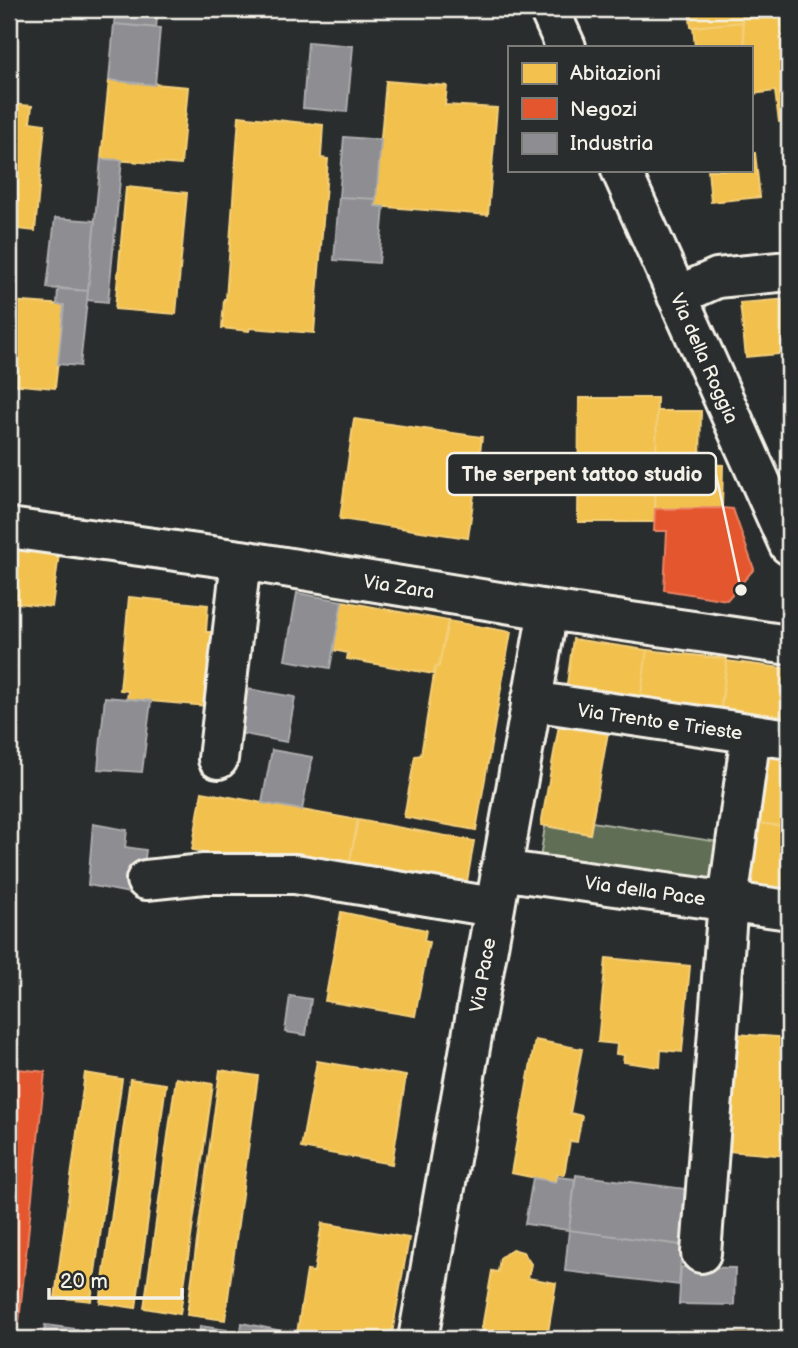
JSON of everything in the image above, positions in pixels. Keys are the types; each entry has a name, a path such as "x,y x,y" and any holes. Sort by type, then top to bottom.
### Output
{"street":[{"path":"549,9 566,46"},
{"name":"Via della Roggia","path":"622,172 789,545"},
{"path":"677,296 717,278 789,271"},
{"name":"Via Zara","path":"9,528 241,560 548,610 789,645"},
{"path":"218,759 241,560"},
{"name":"Via Pace","path":"418,1339 548,610"},
{"name":"Via Trento e Trieste","path":"531,701 789,739"},
{"path":"701,1253 728,901 751,734"},
{"name":"Via della Pace","path":"500,870 789,910"},
{"path":"146,880 216,873 295,874 493,907"}],"green space":[{"path":"592,822 725,843 718,887 540,859 545,826 590,834"}],"building: Abitazioni":[{"path":"689,9 741,9 742,22 691,27"},
{"path":"741,9 789,9 789,121 779,122 775,91 752,94 752,46 745,46"},
{"path":"742,22 745,46 695,46 693,27"},
{"path":"109,80 188,87 181,165 101,159"},
{"path":"386,81 447,86 445,105 497,108 488,215 375,206"},
{"path":"9,104 32,106 30,122 45,124 35,231 9,228"},
{"path":"239,116 323,125 321,158 328,159 314,333 222,328"},
{"path":"752,153 755,153 760,197 711,202 708,172 752,172"},
{"path":"126,187 187,193 176,314 115,309"},
{"path":"789,299 789,353 746,357 740,303"},
{"path":"9,301 64,305 55,388 9,384"},
{"path":"579,398 657,398 655,522 578,522"},
{"path":"657,411 701,411 700,464 723,465 722,508 655,509"},
{"path":"354,419 482,437 468,538 340,519"},
{"path":"9,548 59,554 52,607 9,602"},
{"path":"129,597 208,605 206,632 213,632 207,706 127,699 128,691 120,690"},
{"path":"342,601 448,621 439,666 435,668 434,674 347,659 348,653 333,650"},
{"path":"448,621 511,632 476,830 404,817 415,756 421,755 435,668 439,666"},
{"path":"573,639 647,650 639,709 565,699"},
{"path":"647,650 727,659 719,721 639,709"},
{"path":"727,661 789,669 789,728 720,718"},
{"path":"561,714 610,721 590,834 541,825"},
{"path":"761,753 789,757 789,827 751,822"},
{"path":"202,792 358,820 348,870 276,865 192,850"},
{"path":"358,820 474,841 465,893 348,870"},
{"path":"751,822 789,827 789,900 741,893"},
{"path":"341,912 426,930 424,941 429,942 415,1016 325,1001"},
{"path":"606,958 690,966 682,1052 661,1050 660,1067 623,1062 624,1055 616,1054 617,1044 598,1042"},
{"path":"723,1033 789,1038 789,1156 715,1150"},
{"path":"535,1040 582,1049 570,1113 582,1116 577,1142 570,1141 564,1175 558,1174 556,1182 511,1173"},
{"path":"317,1061 406,1076 392,1164 301,1148"},
{"path":"220,1070 258,1076 225,1320 187,1315"},
{"path":"85,1073 122,1079 91,1301 55,1297"},
{"path":"176,1078 213,1084 180,1314 144,1308"},
{"path":"130,1079 166,1084 136,1308 100,1303"},
{"path":"322,1223 409,1238 391,1339 296,1339 307,1271 314,1272"},
{"path":"512,1249 523,1252 531,1264 528,1278 556,1283 547,1339 480,1339 492,1271 498,1272 500,1258"},
{"path":"707,1333 759,1334 759,1339 706,1339"}],"building: Negozi":[{"path":"655,509 733,509 754,569 727,600 664,590 667,531 654,531"},
{"path":"9,1068 45,1072 19,1322 9,1321"}],"building: Industria":[{"path":"116,9 158,9 156,28 114,24"},
{"path":"114,24 160,28 155,85 109,80"},
{"path":"308,42 353,46 347,112 303,108"},
{"path":"344,137 381,140 376,199 339,197"},
{"path":"101,159 122,160 108,302 87,300"},
{"path":"339,197 376,199 375,206 384,207 379,263 334,260"},
{"path":"55,218 95,221 88,291 47,288"},
{"path":"58,288 88,291 80,366 58,364 64,305 57,305"},
{"path":"297,593 342,601 330,668 285,660"},
{"path":"9,665 15,665 9,719"},
{"path":"241,688 295,697 287,742 233,732"},
{"path":"105,697 151,701 142,772 98,769"},
{"path":"272,750 312,757 302,810 262,803"},
{"path":"93,824 127,830 125,847 146,850 140,895 88,885"},
{"path":"290,996 311,999 306,1035 285,1032"},
{"path":"576,1175 686,1189 682,1245 569,1230"},
{"path":"558,1177 575,1179 569,1230 525,1224 533,1178 556,1182"},
{"path":"569,1230 682,1245 679,1285 565,1271"},
{"path":"681,1267 735,1268 734,1305 679,1304"},
{"path":"242,1323 287,1332 286,1339 240,1339"},
{"path":"45,1325 84,1330 83,1339 43,1339"},
{"path":"200,1326 241,1332 240,1339 199,1339"},
{"path":"84,1330 139,1338 139,1339 83,1339"}],"place":[{"name":"The serpent tattoo studio","path":"741,590"}]}
